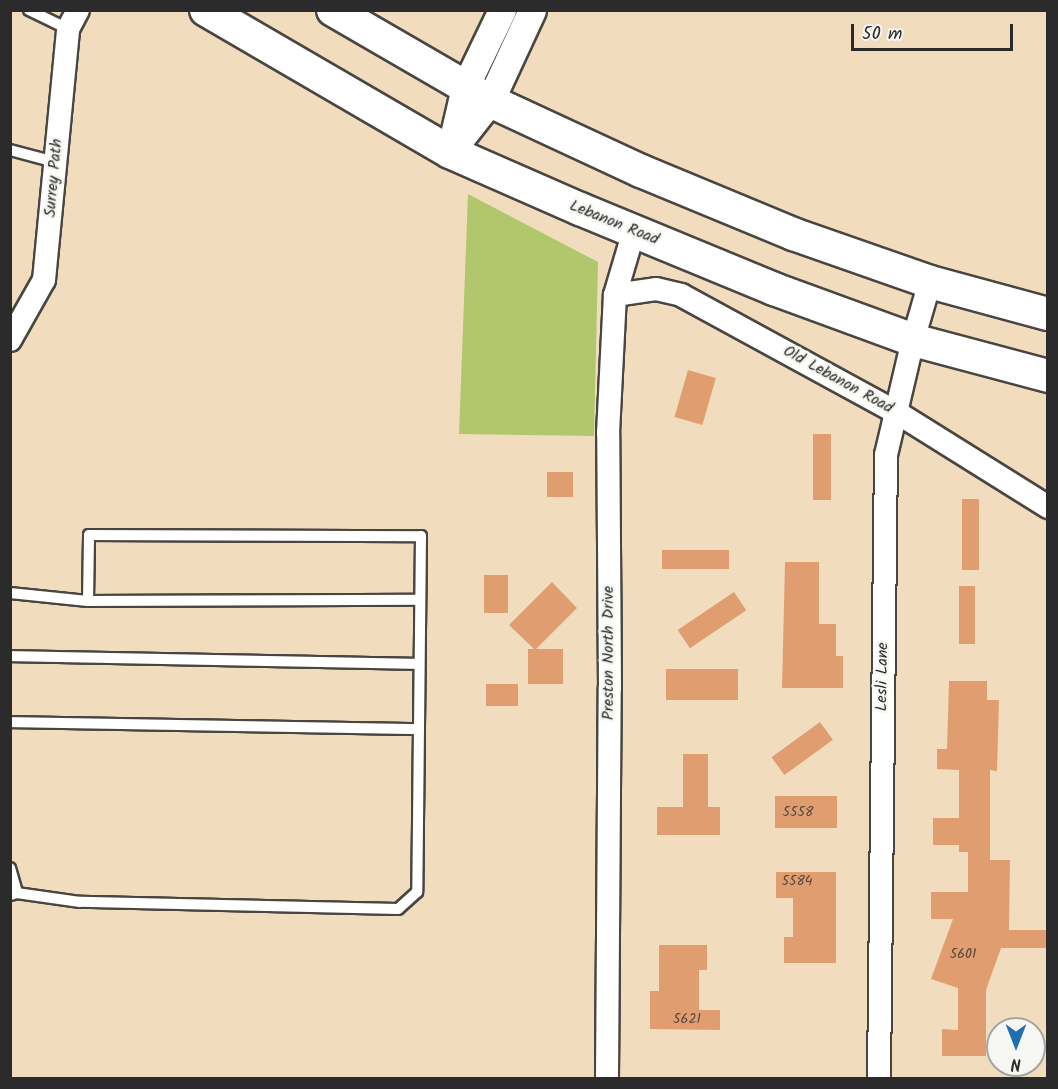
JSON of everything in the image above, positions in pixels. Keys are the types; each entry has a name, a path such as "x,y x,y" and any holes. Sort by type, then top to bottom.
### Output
{"main road":[{"name":"Lebanon Road","path":"206,10 450,152 774,289 913,340 1047,376"},
{"path":"333,10 477,94 641,171 793,234 930,282 1047,314"}],"street":[{"path":"477,94 502,10"},
{"path":"450,152 477,94 532,10"},
{"name":"Surrey Path","path":"10,340 44,280 55,162 73,20"},
{"name":"Preston North Drive","path":"607,1078 610,700 608,433 615,295 634,231"},
{"name":"Lesli Lane","path":"879,1078 886,455 913,340 930,282"},
{"name":"Old Lebanon Road","path":"615,295 656,289 681,295 896,412 1047,507"}],"lane":[{"path":"29,10 73,20"},
{"path":"10,150 55,162"},
{"path":"10,868 14,894 80,902 398,909 417,892 421,536 89,535 88,601"},
{"path":"10,593 88,601 420,600"},
{"path":"10,656 419,664"},
{"path":"10,722 419,729"}],"green space":[{"path":"468,194 598,262 594,436 459,434"}],"building":[{"path":"688,370 716,378 702,425 674,417"},
{"path":"813,434 831,434 831,500 813,500"},
{"path":"547,472 573,472 573,497 547,497"},
{"path":"962,499 979,499 979,570 962,570"},
{"path":"662,550 729,550 729,569 662,569"},
{"path":"785,562 819,562 819,624 836,624 836,656 843,656 843,688 782,688"},
{"path":"484,575 508,575 508,613 484,613"},
{"path":"552,582 577,608 536,649 563,649 563,684 528,684 528,649 534,649 509,625"},
{"path":"959,586 975,586 975,644 959,644"},
{"path":"734,592 746,610 690,648 678,630"},
{"path":"666,669 738,669 738,700 666,700"},
{"path":"949,681 987,681 987,700 999,700 997,771 990,770 990,860 1010,860 1009,930 1047,930 1047,948 1001,948 986,990 986,1056 942,1056 942,1029 958,1030 958,988 931,979 953,919 931,919 931,892 968,892 968,852 959,852 959,845 933,845 933,818 959,818 959,770 937,769 937,749 947,749"},
{"path":"486,684 518,684 518,706 486,706"},
{"path":"820,722 833,740 784,775 771,757"},
{"path":"683,754 708,754 708,807 720,807 720,835 657,835 657,807 683,807"},
{"path":"775,796 837,796 837,828 775,828"},
{"path":"776,872 836,872 836,963 784,963 784,937 793,937 793,898 776,898"},
{"path":"659,945 707,945 707,970 699,970 699,1010 720,1010 720,1030 650,1029 650,991 659,991"}]}
